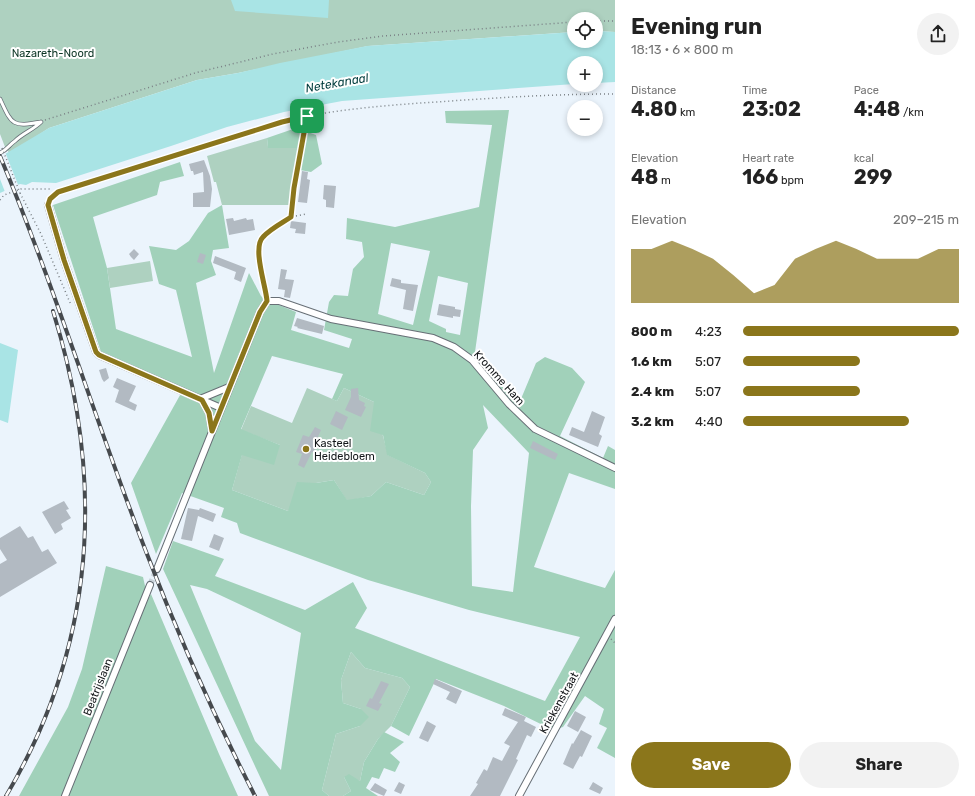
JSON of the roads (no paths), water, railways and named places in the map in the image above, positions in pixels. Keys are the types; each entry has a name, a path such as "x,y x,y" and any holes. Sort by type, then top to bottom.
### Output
{"street":[{"path":"48,205 64,260 96,352 99,355 221,408"},
{"name":"Kromme Ham","path":"229,386 260,312 267,301 279,301 331,318 433,338 446,342 472,360 509,404 535,429 615,468"},
{"path":"201,399 229,386"},
{"path":"157,569 229,386"},
{"path":"201,399 209,413 212,431"},
{"name":"Beatrijslaan","path":"65,796 150,585"},
{"name":"Kriekenstraat","path":"519,796 615,619"}],"lane":[{"path":"0,99 8,116 14,124 22,125 41,122 35,128 14,141 7,150 0,153"},
{"path":"48,205 50,199 58,192 282,122 307,116"}],"water":[{"path":"231,0 329,0 328,18 235,11"},
{"name":"Netekanaal","path":"603,31 615,32 615,82 603,83 603,56 567,56 567,85 342,101 284,112 227,127 56,183 32,182 26,185 20,184 0,193 0,157 49,128 197,80 367,46 567,32 567,48 603,48"},
{"path":"0,343 18,350 8,423 0,420"}],"tunnel":[{"path":"150,585 157,569"}],"railway":[{"path":"0,156 20,205 157,580 197,674 255,796"},
{"path":"6,796 36,738 59,679 75,620 83,559 85,498 80,436 70,374 53,311"}],"place":[{"name":"Kasteel Heidebloem","path":"306,449"}],"park label":[{"name":"Nazareth-Noord","path":"53,53"}]}
